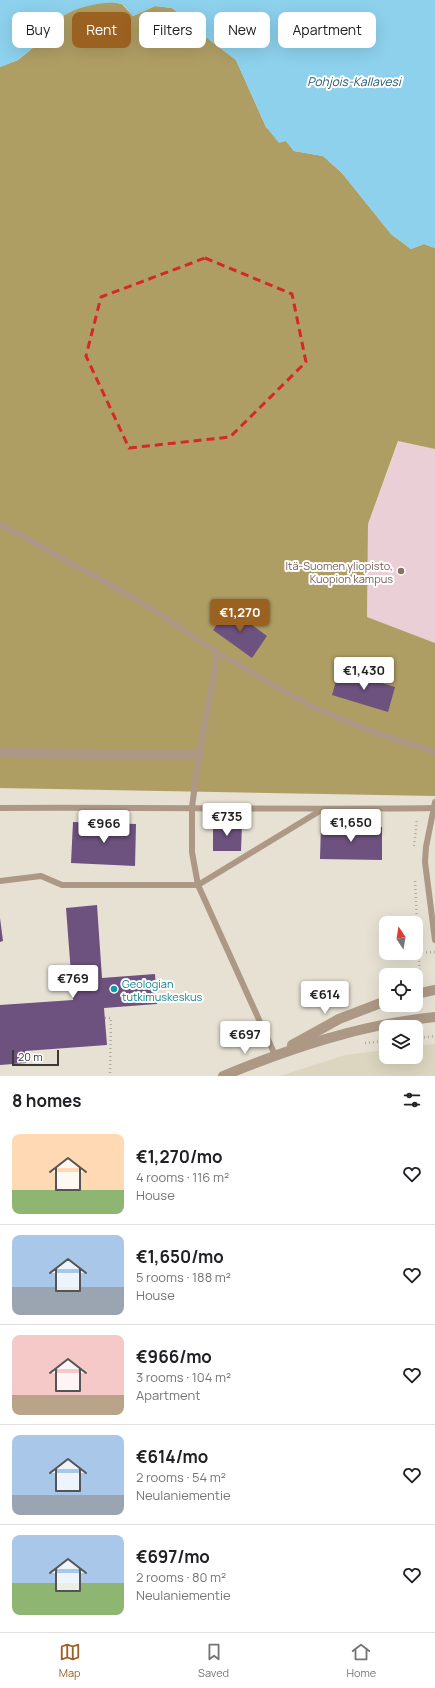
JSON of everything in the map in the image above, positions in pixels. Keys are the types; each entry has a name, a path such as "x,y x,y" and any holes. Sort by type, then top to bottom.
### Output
{"street":[{"path":"0,753 199,755"},
{"path":"423,993 435,990"},
{"path":"275,1055 339,1019 379,1003"},
{"path":"223,1076 275,1055 352,1032 397,1021 435,1017"}],"lane":[{"path":"0,524 143,603 218,653 314,708 379,734 435,752"},
{"path":"218,653 199,755 192,807 192,852 198,885 275,1055"},
{"path":"0,808 192,807 322,809 420,808 434,806 426,847 425,862 435,940"},
{"path":"0,881 41,876 62,885 198,885 322,809"}],"path":[{"path":"414,848 414,831 420,808"},
{"path":"415,878 417,916"},
{"path":"423,953 435,952"},
{"path":"105,1018 111,1018 110,1076"},
{"path":"423,1037 435,1036"},
{"path":"359,1044 379,1042"}],"highlighted area":[{"path":"205,258 292,294 306,362 230,437 129,448 86,356 101,297"}],"shaded area":[{"path":"107,1 122,4 129,12 72,12 72,48 131,48 131,14 133,16 139,13 139,48 206,48 206,37 214,43 214,48 220,48 236,60 266,127 286,141 294,151 323,156 342,173 391,234 411,249 424,244 435,248 435,449 398,441 368,524 367,617 435,643 435,796 0,788 0,67 18,60 33,48 64,48 64,15 84,5"},
{"path":"155,6 172,8 177,12 142,12"},
{"name":"Itä-Suomen yliopisto, Kuopion kampus","path":"399,441 435,449 435,643 367,617 368,524"},
{"path":"435,1044 435,1076 280,1076 345,1055 379,1051 379,1064 423,1064 423,1045"}],"water":[{"name":"Pohjois-Kallavesi","path":"0,0 435,0 435,248 424,244 411,249 391,234 342,173 323,156 294,151 286,141 279,143 266,127 236,60 220,48 270,48 270,12 214,12 214,43 206,37 206,12 177,12 172,8 155,6 133,16 131,12 122,4 108,3 77,9 64,15 64,12 12,12 12,48 32,48 18,60 0,67"}],"building":[{"path":"229,608 267,636 252,658 213,630"},
{"path":"339,671 395,687 388,712 332,695"},
{"path":"73,822 136,824 135,866 71,863"},
{"path":"213,824 242,824 241,851 213,851"},
{"path":"321,825 382,827 382,860 320,859"},
{"name":"Geologian tutkimuskeskus","path":"97,905 102,978 155,974 157,1004 104,1008 107,1045 25,1051 26,1063 0,1065 0,1005 73,1000 66,908"},
{"path":"0,918 3,941 0,942"}],"place":[{"name":"Itä-Suomen yliopisto, Kuopion kampus","path":"401,571"},
{"name":"Geologian tutkimuskeskus","path":"114,989"}]}
